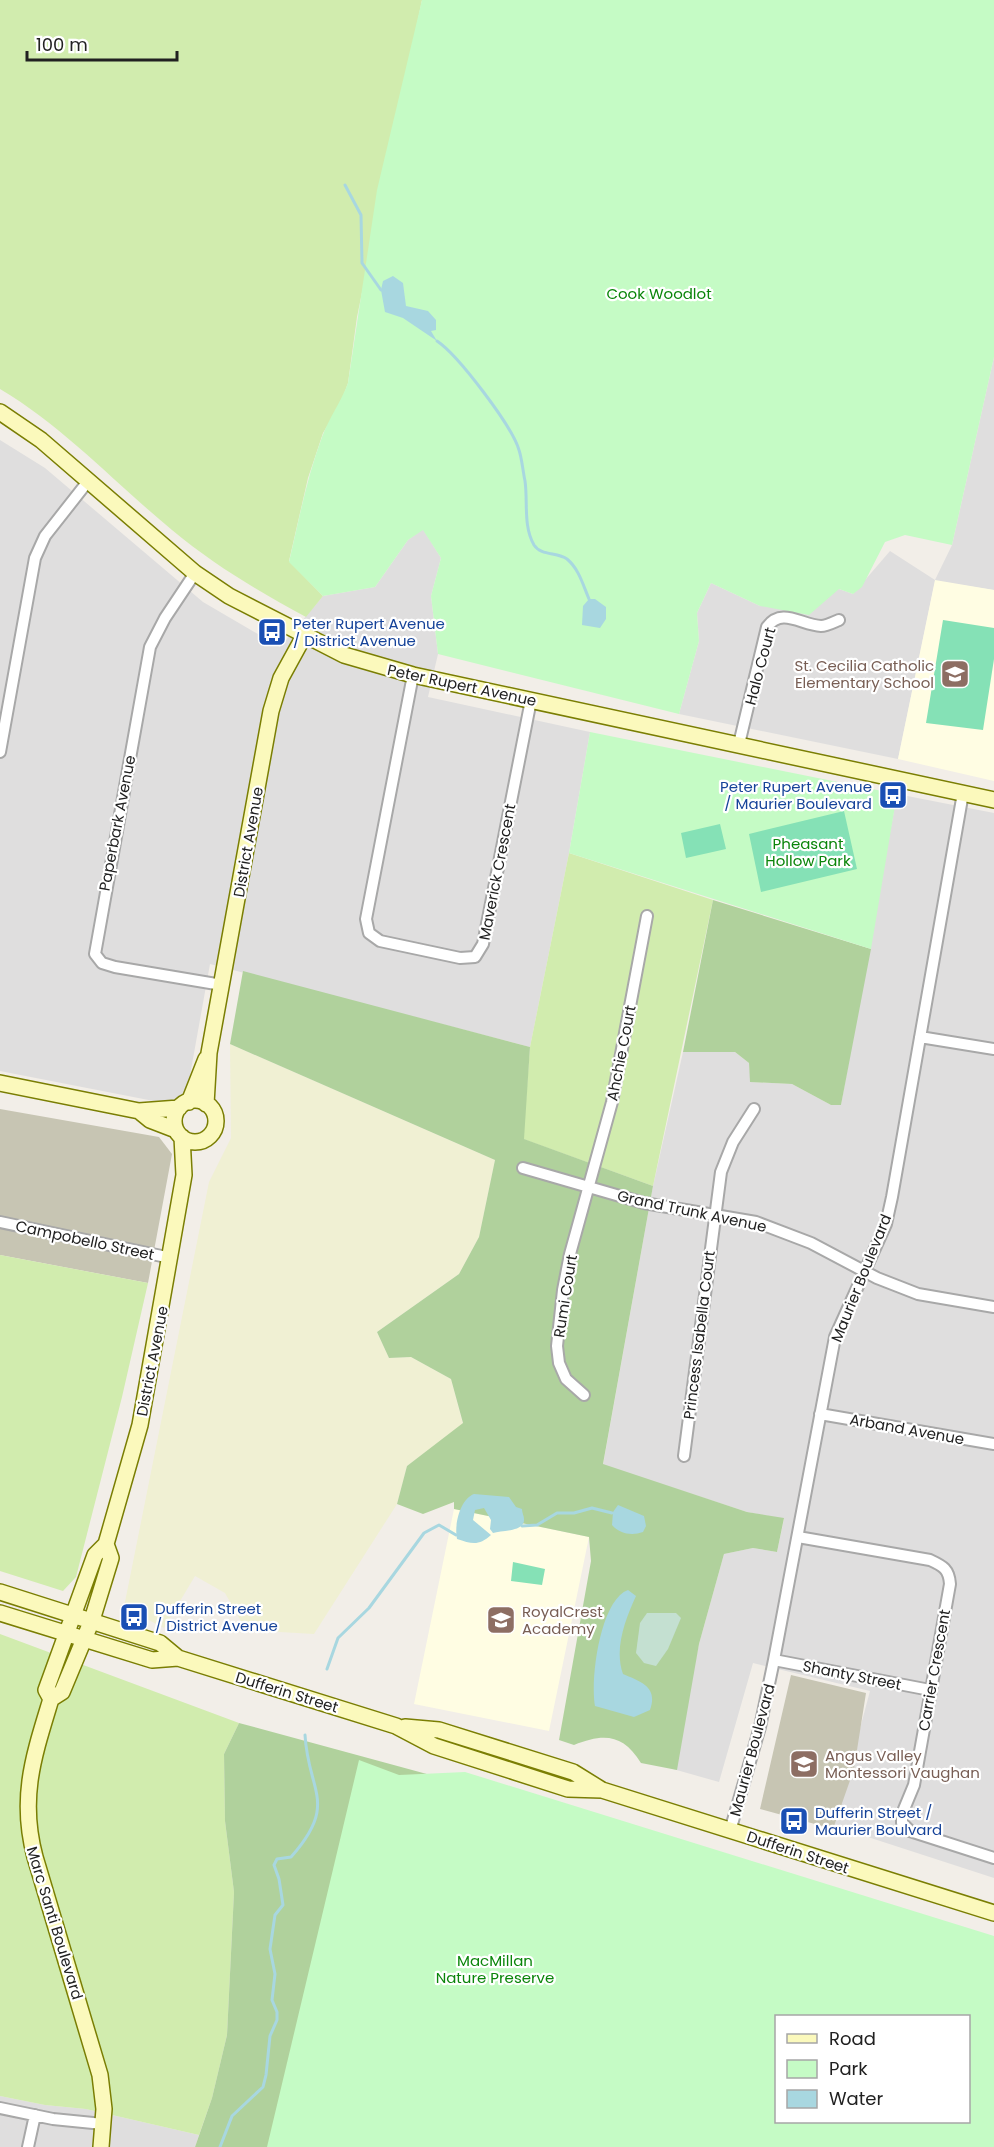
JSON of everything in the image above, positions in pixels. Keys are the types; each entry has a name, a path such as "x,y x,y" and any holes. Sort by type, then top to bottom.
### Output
{"street":[{"name":"Peter Rupert Avenue","path":"0,412 41,440 195,573 229,596 344,656 413,675 994,800"},
{"path":"0,752 35,558 45,536 89,480"},
{"name":"Paperbark Avenue","path":"195,573 165,618 150,647 95,954 102,963 109,965 222,985"},
{"name":"Halo Court","path":"739,744 767,627 773,620 784,617 822,626 840,620"},
{"name":"District Avenue","path":"206,1104 209,1053 271,711 281,678 304,636"},
{"name":"Maverick Crescent","path":"413,675 366,920 369,933 380,941 460,958 475,957 483,944 531,700"},
{"name":"Maurier Boulevard","path":"730,1831 760,1726 774,1660 835,1336 886,1224 963,793"},
{"name":"Ahchie Court","path":"587,1189 612,1102 647,916"},
{"path":"920,1036 994,1049"},
{"name":"District Avenue","path":"184,1105 209,1053"},
{"path":"0,1083 139,1111 206,1104 214,1112 216,1123 211,1135 199,1142 150,1120 139,1111"},
{"path":"179,1134 175,1119 184,1105"},
{"name":"Princess Isabella Court","path":"684,1456 721,1172 733,1142 754,1108"},
{"name":"District Avenue","path":"179,1134 184,1175"},
{"name":"District Avenue","path":"66,1632 95,1555 106,1544 140,1425 184,1175 199,1142"},
{"name":"Grand Trunk Avenue","path":"523,1168 587,1189 644,1203 756,1222 780,1230 865,1269 877,1278 918,1294 994,1307"},
{"name":"Rumi Court","path":"584,1395 566,1378 559,1363 558,1346 566,1273 587,1189"},
{"name":"Campobello Street","path":"0,1222 171,1258"},
{"name":"Arband Avenue","path":"820,1414 994,1444"},
{"name":"Carrier Crescent","path":"798,1537 930,1560 943,1566 949,1574 950,1584 914,1785 902,1814 902,1823 910,1831 994,1858"},
{"name":"District Avenue","path":"83,1638 92,1620 111,1558 106,1544"},
{"name":"Dufferin Street","path":"0,1592 160,1643 178,1658"},
{"name":"Dufferin Street","path":"0,1613 152,1660 178,1658 396,1726 434,1746 568,1789 602,1790 994,1913"},
{"name":"Marc Santi Boulevard","path":"51,1699 46,1690 66,1632"},
{"name":"Marc Santi Boulevard","path":"83,1638 62,1692 51,1699 28,1780 28,1832 94,2048 101,2084 104,2124 101,2147"},
{"name":"Shanty Street","path":"774,1660 930,1690"},
{"path":"0,2108 104,2124"},
{"path":"28,2147 35,2115"}],"shaded area":[{"path":"994,357 994,590 935,581 898,759 679,714 699,641 697,613 711,583 760,606 839,589 853,594 890,551 935,580 952,545"},
{"path":"0,440 45,468 203,602 280,647 323,596 375,587 408,540 423,529 441,558 431,596 438,654 428,697 590,732 569,853 530,1047 210,964 187,1092 169,1104 0,1071"},
{"name":"St. Cecilia Catholic Elementary School","path":"935,580 994,590 994,781 898,759"},
{"path":"897,794 994,813 994,1878 834,1826 870,1691 753,1663 719,1782 673,1769 699,1644 724,1554 753,1548 777,1552 784,1519 747,1512 603,1465 653,1186 683,1052 735,1052 749,1063 751,1082 792,1084 831,1105 841,1105"},
{"path":"0,1109 159,1137 172,1154 148,1283 0,1255"},
{"name":"RoyalCrest Academy","path":"454,1509 589,1537 549,1731 414,1704"},
{"path":"791,1675 866,1693 854,1769 833,1829 760,1809"},
{"path":"0,2096 45,2105 86,2109 199,2135 195,2147 0,2147"}],"green space":[{"path":"0,0 422,0 357,317 348,383 340,405 323,433 308,478 289,561 323,596 306,617 204,555 46,420 0,389"},
{"name":"Cook Woodlot","path":"422,0 994,0 994,357 952,545 905,535 885,542 862,587 853,594 839,589 809,615 760,606 711,583 697,613 699,641 679,714 438,654 431,596 441,558 423,530 408,540 375,587 323,596 289,562 317,452 348,383 377,190"},
{"path":"943,620 994,628 994,659 983,730 926,723"},
{"name":"Pheasant Hollow Park","path":"590,732 897,794 871,949 569,853"},
{"path":"844,811 857,869 761,892 749,834"},
{"path":"720,824 726,849 686,858 681,833"},
{"path":"569,853 713,900 653,1186 523,1139 530,1047"},
{"path":"713,900 871,949 841,1105 831,1105 792,1084 750,1082 749,1063 735,1052 683,1052"},
{"path":"243,971 530,1047 524,1139 653,1186 603,1464 747,1512 784,1518 777,1552 753,1548 724,1554 699,1644 677,1770 641,1763 634,1753 620,1741 604,1738 574,1745 559,1740 591,1561 589,1537 454,1509 454,1502 423,1514 397,1504 407,1466 463,1423 451,1379 411,1357 389,1358 377,1332 459,1274 479,1237 495,1160 230,1044"},
{"path":"230,1044 495,1160 479,1237 459,1274 377,1332 389,1358 411,1357 451,1379 463,1424 407,1466 397,1504 314,1634 246,1630 225,1593 195,1576 164,1628 124,1607 209,1182 231,1138"},
{"path":"0,1255 148,1283 122,1397 76,1577 63,1591 0,1571"},
{"path":"513,1562 545,1569 542,1585 511,1581"},
{"path":"647,1613 676,1613 681,1618 668,1649 656,1666 644,1663 636,1653 640,1623"},
{"path":"0,1634 239,1723 224,1754 225,1821 234,1892 227,2035 212,2098 199,2135 86,2109 45,2105 0,2096"},
{"name":"MacMillan Nature Preserve","path":"239,1723 563,1811 994,1938 994,2147 969,2123 970,2015 775,2015 460,2147 195,2147 212,2098 227,2035 234,1892 225,1821 224,1754"},
{"name":"MacMillan Nature Preserve","path":"359,1760 399,1775 465,1772 994,1936 994,2147 267,2147"}],"water":[{"path":"393,276 403,283 406,306 428,311 436,320 436,330 431,331 437,341 403,318 385,312 381,290 383,281"},
{"path":"589,599 595,599 606,607 606,619 600,628 582,625 583,606"},
{"path":"474,1494 509,1497 516,1507 522,1509 523,1523 512,1530 493,1533 490,1529 491,1520 484,1508 475,1510 473,1520 491,1535 475,1543 457,1539 456,1527 459,1513 465,1501"},
{"path":"618,1505 644,1516 646,1526 643,1532 626,1533 612,1525 613,1512"},
{"path":"628,1590 636,1596 620,1645 623,1674 647,1686 652,1696 650,1710 634,1717 595,1706 594,1694 596,1661 604,1624 618,1597"}],"waterway":[{"path":"345,185 361,215 362,263 381,290"},
{"path":"437,341 470,375 496,409 514,439 522,461 528,530 534,545 541,551 567,559 575,568 589,599"},
{"path":"522,1526 537,1525 557,1513 574,1513 592,1508 612,1513"},
{"path":"327,1669 338,1638 369,1608 424,1533 439,1525 456,1535"},
{"path":"220,2147 232,2116 263,2087 266,2075 270,2036 277,2020 277,2012 272,2000 275,1974 270,1949 275,1915 283,1905 279,1879 274,1865 277,1859 291,1857 306,1839 314,1823 317,1810 317,1797 305,1735"}],"place":[{"name":"Peter Rupert Avenue / District Avenue","path":"272,632"},
{"name":"St. Cecilia Catholic Elementary School","path":"955,674"},
{"name":"Peter Rupert Avenue / Maurier Boulevard","path":"893,795"},
{"name":"Dufferin Street / District Avenue","path":"134,1617"},
{"name":"RoyalCrest Academy","path":"501,1620"},
{"name":"Angus Valley Montessori Vaughan","path":"804,1764"},
{"name":"Dufferin Street / Maurier Boulvard","path":"794,1821"}]}
